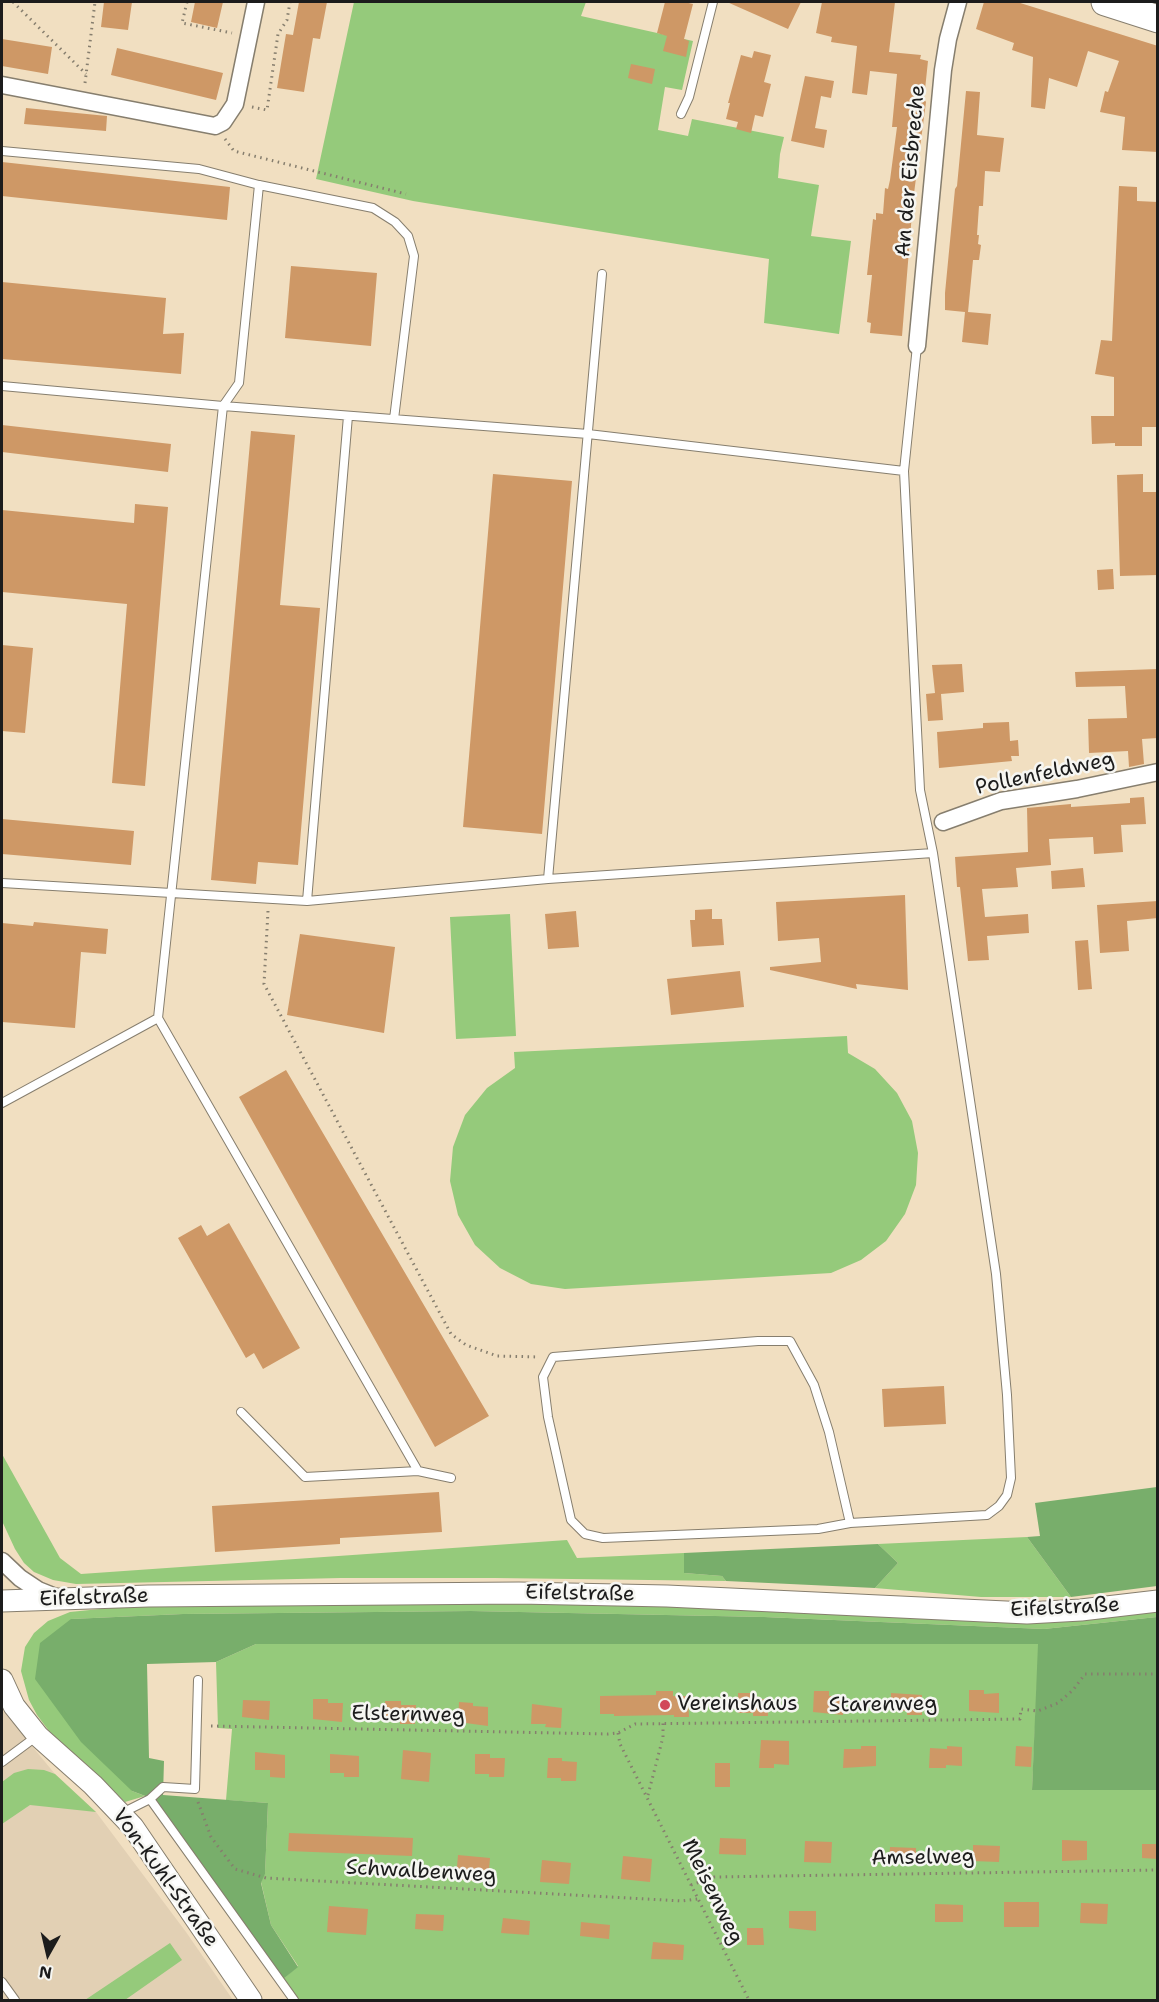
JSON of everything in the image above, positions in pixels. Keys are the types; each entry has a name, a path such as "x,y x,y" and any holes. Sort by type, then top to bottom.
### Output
{"main road":[{"path":"1105,2 1158,19"}],"street":[{"path":"2,85 215,126 223,122 236,104 256,2"},
{"name":"An der Eisbreche","path":"917,346 943,70 958,2"},
{"name":"Pollenfeldweg","path":"943,822 1001,801 1077,789 1158,772"},
{"path":"2,1561 20,1578 58,1599"},
{"name":"Eifelstraße","path":"2,1601 334,1593 519,1593 679,1596 1027,1613 1081,1610 1158,1601"},
{"name":"Von-Kuhl-Straße","path":"2,1680 14,1706 38,1736 93,1785 133,1827 251,2001"}],"lane":[{"path":"681,114 688,98 713,2"},
{"path":"2,151 199,169 259,185 373,208 395,222 408,236 414,256 394,419"},
{"path":"259,185 240,384 223,406 158,1018 418,1471"},
{"path":"548,879 602,274"},
{"path":"850,1523 829,1432 814,1385 790,1341 758,1341 553,1357 543,1377 548,1416 571,1520 585,1534 603,1538 818,1529 850,1523 987,1515 1007,1496 1011,1478 1007,1395 996,1274 933,853 920,790 904,471 917,346"},
{"path":"2,386 223,406 588,434 904,471"},
{"path":"308,901 348,416"},
{"path":"2,883 308,901 548,879 933,853"},
{"path":"2,1103 158,1018"},
{"path":"241,1412 305,1477 418,1471 451,1478"},
{"path":"121,1813 150,1799 163,1787 195,1789 198,1680"},
{"path":"2,1762 38,1736"},
{"path":"150,1799 294,2001"},
{"path":"2,1982 15,2001"}],"path":[{"path":"13,2 86,74"},
{"path":"84,100 96,2"},
{"path":"187,2 182,23 250,36"},
{"path":"236,104 267,110 278,34 287,20 290,2"},
{"path":"215,126 234,151 406,194"},
{"path":"268,899 264,984 451,1334 466,1345 497,1356 553,1357"},
{"name":"Starenweg","path":"618,1733 636,1724 663,1723 1020,1719 1021,1709 1038,1711 1058,1703 1073,1690 1085,1674 1158,1674"},
{"path":"648,1797 663,1737 663,1723"},
{"name":"Elsternweg","path":"197,1726 618,1733"},
{"name":"Meisenweg","path":"618,1733 620,1744 749,2001"},
{"name":"Schwalbenweg","path":"195,1789 210,1837 235,1869 266,1878 682,1901 698,1899"},
{"name":"Amselweg","path":"691,1884 714,1877 1158,1870"}],"shaded area":[{"path":"2,1710 55,1774 96,1812 186,1932 233,2000 2,2000"}],"green space":[{"path":"354,2 586,2 581,16 693,41 682,90 665,87 658,130 688,136 692,119 784,137 778,178 819,185 811,236 851,241 839,334 764,323 769,259 413,201 316,179"},
{"path":"510,914 516,1036 456,1039 450,917"},
{"path":"847,1036 848,1053 875,1069 897,1093 912,1121 918,1153 916,1185 905,1214 886,1241 861,1260 831,1273 565,1289 531,1284 500,1268 475,1245 458,1215 450,1181 453,1147 465,1115 487,1088 515,1068 514,1052"},
{"path":"2,1454 60,1558 81,1574 567,1540 577,1558 684,1553 684,1573 722,1576 726,1581 341,1578 76,1584 53,1580 34,1572 24,1563 2,1521"},
{"path":"1157,1487 1157,1586 1071,1597 1027,1537 1040,1536 1035,1503"},
{"path":"1027,1537 1071,1597 981,1597 875,1588 898,1563 878,1544"},
{"path":"878,1544 898,1563 875,1588 726,1581 722,1576 684,1573 684,1553"},
{"path":"536,1602 1078,1620 1158,1611 1157,1617 1044,1629 764,1617 471,1611 183,1614 71,1619 132,1791 145,1796 125,1802 52,1735 29,1700 21,1671 25,1647 34,1633 48,1621 70,1612 120,1607 237,1603"},
{"path":"471,1611 764,1617 1044,1629 1157,1617 1157,1790 1032,1790 1038,1644 256,1644 216,1662 147,1664 149,1758 164,1761 163,1795 268,1803 265,1874 261,1883 271,1925 298,1967 282,1980 156,1800 132,1791 81,1742 35,1679 40,1643 71,1619 183,1614"},
{"path":"256,1644 1039,1644 1032,1790 1157,1790 1157,2000 297,2000 282,1980 298,1966 271,1925 261,1882 265,1873 268,1803 226,1800 232,1729 218,1728 216,1662"},
{"path":"28,1769 44,1770 55,1774 96,1812 30,1805 2,1824 2,1782 14,1773"},
{"path":"170,1943 182,1960 125,2000 85,2000"}],"building":[{"path":"104,2 132,2 128,30 101,27"},
{"path":"195,2 223,2 217,28 191,22"},
{"path":"299,2 327,2 320,39 313,38 304,92 277,88 286,34 293,35"},
{"path":"665,2 693,4 684,39 689,41 686,57 663,51 667,36 657,33"},
{"path":"727,2 801,2 788,29"},
{"path":"822,2 895,2 889,52 921,55 920,59 928,61 924,99 926,102 913,201 902,336 870,333 871,323 867,322 872,275 867,275 873,219 876,220 876,213 883,214 885,188 888,189 890,180 897,127 892,127 897,74 870,71 867,95 852,93 857,46 831,42 832,37 816,33"},
{"path":"984,2 1017,2 1158,46 1158,152 1122,150 1125,117 1100,112 1105,91 1108,92 1119,61 1088,51 1077,87 1049,78 1045,109 1031,107 1033,57 1012,50 1014,43 976,29"},
{"path":"2,39 52,47 48,74 2,66"},
{"path":"117,48 223,73 216,100 111,75"},
{"path":"754,51 771,55 764,82 771,84 763,117 755,115 751,133 736,129 738,122 726,119 741,55 752,58"},
{"path":"631,64 655,69 652,84 628,78"},
{"path":"805,76 834,81 831,98 821,96 815,128 827,130 824,148 791,141"},
{"path":"966,91 980,92 977,135 1004,138 1000,172 985,171 983,206 979,206 977,235 979,235 978,244 981,245 979,260 973,260 968,312 991,314 988,345 962,342 965,312 945,310"},
{"path":"26,108 107,116 106,131 24,124"},
{"path":"2,162 230,187 227,220 2,196"},
{"path":"1119,186 1137,187 1137,201 1158,202 1158,427 1142,427 1142,446 1115,446 1115,443 1092,444 1091,416 1114,416 1114,377 1095,374 1101,340 1112,341"},
{"path":"291,266 377,273 371,346 285,338"},
{"path":"2,282 166,298 163,334 184,333 181,374 2,359"},
{"path":"2,425 171,444 168,472 2,452"},
{"path":"251,431 295,435 280,605 320,608 298,865 258,862 256,884 211,880"},
{"path":"493,474 572,481 542,834 463,827"},
{"path":"1143,474 1143,492 1158,492 1158,575 1120,576 1117,475"},
{"path":"135,504 168,507 145,786 112,783 127,604 2,592 2,510 134,523"},
{"path":"1113,569 1114,589 1098,590 1097,570"},
{"path":"2,645 33,648 25,733 2,731"},
{"path":"962,664 964,692 941,694 943,720 928,721 926,694 935,693 932,665"},
{"path":"1158,669 1158,738 1142,739 1144,764 1129,767 1128,751 1089,753 1088,719 1127,718 1125,686 1076,687 1075,672"},
{"path":"1009,722 1010,741 1018,740 1019,756 1011,756 1012,761 939,768 937,732 983,728 983,723"},
{"path":"1144,797 1146,824 1121,825 1123,852 1094,854 1093,837 1049,839 1051,865 1016,868 1018,887 982,889 985,917 1028,914 1029,933 987,936 989,960 968,961 955,857 1028,852 1027,808 1071,804 1071,807 1130,803 1130,798"},
{"path":"2,819 134,831 131,865 2,854"},
{"path":"1083,868 1085,887 1052,889 1051,871"},
{"path":"905,895 908,990 856,984 857,989 770,970 770,967 821,962 819,938 778,941 776,902"},
{"path":"1158,901 1158,918 1127,921 1129,951 1100,953 1097,905"},
{"path":"712,909 712,919 722,919 724,945 692,947 690,920 695,920 695,910"},
{"path":"576,911 579,947 548,949 545,914"},
{"path":"34,922 108,929 106,954 81,952 75,1028 2,1022 2,923 33,926"},
{"path":"300,934 395,947 384,1033 287,1015"},
{"path":"1088,940 1092,989 1078,990 1075,941"},
{"path":"740,971 744,1007 671,1015 667,979"},
{"path":"286,1070 489,1416 435,1447 239,1097"},
{"path":"229,1223 300,1348 263,1369 254,1353 246,1358 178,1238 201,1225 207,1236"},
{"path":"944,1386 946,1424 884,1427 882,1389"},
{"path":"439,1492 442,1532 340,1538 340,1544 215,1552 212,1506"},
{"path":"969,1690 984,1690 984,1694 999,1693 999,1713 969,1711"},
{"path":"656,1691 673,1691 673,1696 688,1696 689,1717 600,1714 600,1696 656,1695"},
{"path":"814,1691 829,1691 829,1696 844,1696 843,1715 813,1712"},
{"path":"738,1693 753,1693 753,1699 768,1699 768,1716 738,1713"},
{"path":"891,1693 922,1695 922,1715 907,1715 907,1711 891,1711"},
{"path":"313,1699 328,1699 328,1703 343,1703 342,1722 313,1719"},
{"path":"243,1700 270,1701 269,1720 242,1717"},
{"path":"385,1701 401,1701 401,1705 416,1705 415,1724 384,1721"},
{"path":"459,1702 488,1707 488,1726 458,1722"},
{"path":"532,1704 562,1708 561,1728 545,1727 546,1724 531,1724"},
{"path":"761,1740 789,1741 789,1765 774,1764 774,1768 759,1768"},
{"path":"861,1746 876,1746 876,1766 843,1768 844,1749 861,1749"},
{"path":"947,1746 962,1747 962,1766 946,1765 946,1768 929,1768 930,1748 947,1749"},
{"path":"1016,1746 1032,1747 1031,1767 1015,1766"},
{"path":"403,1750 431,1753 429,1782 401,1779"},
{"path":"255,1752 285,1755 285,1778 270,1777 270,1770 255,1770"},
{"path":"330,1754 359,1756 359,1777 344,1777 344,1773 330,1773"},
{"path":"475,1754 490,1754 490,1758 505,1758 504,1777 475,1774"},
{"path":"548,1758 562,1758 562,1761 577,1762 576,1781 547,1778"},
{"path":"715,1763 730,1763 730,1787 715,1787"},
{"path":"289,1833 413,1838 412,1856 288,1851"},
{"path":"720,1838 746,1839 746,1855 719,1854"},
{"path":"1062,1840 1087,1841 1087,1860 1062,1861"},
{"path":"805,1841 832,1842 831,1863 804,1862"},
{"path":"1142,1844 1158,1844 1158,1859 1142,1858"},
{"path":"973,1845 1000,1846 999,1862 973,1861"},
{"path":"890,1847 916,1848 916,1863 889,1862"},
{"path":"458,1855 490,1858 488,1882 456,1879"},
{"path":"623,1856 652,1859 650,1882 621,1879"},
{"path":"542,1860 571,1863 569,1884 540,1882"},
{"path":"1004,1902 1039,1902 1039,1927 1004,1927"},
{"path":"1081,1903 1108,1904 1107,1924 1080,1923"},
{"path":"935,1904 963,1905 963,1922 935,1922"},
{"path":"329,1906 368,1909 366,1935 327,1932"},
{"path":"789,1911 816,1911 816,1931 789,1928"},
{"path":"416,1914 444,1915 443,1931 415,1929"},
{"path":"503,1918 530,1921 529,1935 501,1933"},
{"path":"581,1922 610,1925 609,1939 580,1936"},
{"path":"747,1928 763,1928 764,1945 747,1945"},
{"path":"653,1942 684,1945 683,1960 651,1959"}],"place":[{"name":"Vereinshaus","path":"665,1705"}]}
